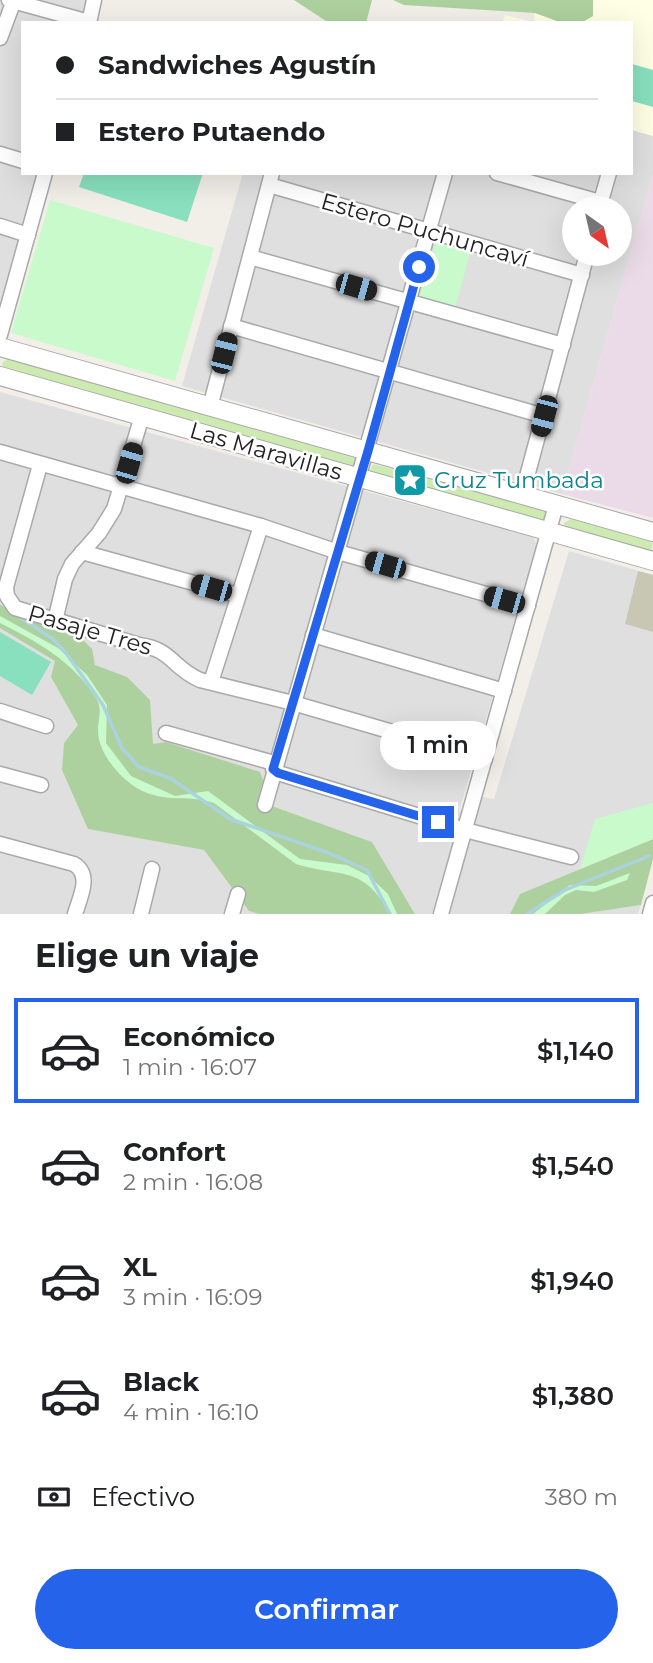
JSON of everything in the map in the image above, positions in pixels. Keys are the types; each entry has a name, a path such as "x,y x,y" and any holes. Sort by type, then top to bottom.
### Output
{"street":[{"path":"89,21 94,0"},
{"path":"0,38 11,1 86,21"},
{"path":"0,154 21,160"},
{"path":"0,335 44,175"},
{"path":"265,805 292,702 368,451 444,175"},
{"path":"502,175 571,196"},
{"path":"603,196 608,175"},
{"path":"210,407 271,179"},
{"name":"Estero Puchuncaví","path":"271,179 428,232 582,275"},
{"path":"0,226 28,235"},
{"path":"250,257 564,345"},
{"path":"522,495 584,266"},
{"path":"231,326 544,416"},
{"name":"Las Maravillas","path":"0,347 653,532"},
{"name":"Las Maravillas","path":"0,376 653,561"},
{"path":"55,621 65,579 82,552 107,522 122,487 142,416"},
{"path":"0,452 528,606"},
{"name":"Pasaje Tres","path":"40,465 6,587 7,596 15,608 139,646 156,647 187,674 211,682 292,702 485,760"},
{"path":"441,914 556,505"},
{"path":"211,682 261,526"},
{"path":"82,552 237,595"},
{"path":"313,635 504,691"},
{"path":"0,711 46,726"},
{"path":"166,733 274,766 278,773 465,830 571,857"},
{"path":"0,774 41,785"},
{"path":"0,844 74,864 82,869 85,879 75,914"},
{"path":"141,914 152,869"},
{"path":"232,914 238,894"},
{"path":"650,914 653,903"}],"shaded area":[{"path":"0,0 86,0 81,21 21,21 21,175 37,175 0,308"},
{"path":"536,0 653,0 653,136 633,130 633,21 534,21"},
{"path":"505,15 530,21 503,21"},
{"path":"633,130 653,136 653,174 632,248 632,196 562,196 562,266 627,266 562,494 182,386 242,175 633,175"},
{"path":"653,174 653,518 562,494 627,266 632,266 632,248"},
{"path":"0,392 533,537 537,545 459,812 483,797 494,799 569,551 653,575 653,839 521,894 510,914 415,914 372,842 272,806 89,829 204,850 249,911 259,914 0,914"},
{"path":"638,571 653,575 653,632 625,624"},
{"path":"641,905 638,914 581,914"}],"green space":[{"path":"294,0 372,0 367,21 326,21"},
{"path":"393,0 593,0 593,16 584,21 557,21 535,13 404,5"},
{"path":"633,64 653,70 653,107 633,101"},
{"path":"83,175 202,175 187,222 79,187"},
{"path":"50,200 214,248 175,381 11,333"},
{"path":"437,239 471,249 455,309 419,299"},
{"path":"10,357 357,459 354,470 4,370 2,363"},
{"path":"373,464 548,512 545,524 369,474"},
{"path":"571,519 653,541 651,553 565,529 564,523"},
{"path":"0,605 84,641 92,649 95,665 127,677 150,700 153,744 166,742 260,772 272,806 372,842 415,914 259,914 249,911 204,850 88,829 62,770 64,743 78,725 51,677 55,661 0,628"},
{"path":"0,616 58,648 87,675 107,705 106,743 131,776 175,796 208,791 300,859 347,865 369,876 388,894 397,914 390,914 380,898 360,880 296,864 214,803 153,795 131,784 104,753 98,730 99,706 87,685 53,654 0,623"},
{"path":"0,632 51,662 32,695 0,676"},
{"path":"653,803 653,839 580,869 595,819"},
{"path":"653,839 653,859 641,905 581,914 510,914 520,894"},
{"path":"630,873 627,880 594,892 576,890 565,895 545,914 533,914 570,885 596,886"}],"waterway":[{"path":"15,614 53,639 66,653 103,705 122,748 139,767 170,778 230,819 326,852 367,870 390,914"},
{"path":"527,914 565,890 649,856"}],"place":[{"name":"Cruz Tumbada","path":"410,480"}],"route":[{"path":"419,267 368,451 273,769 278,773 438,822"}]}
